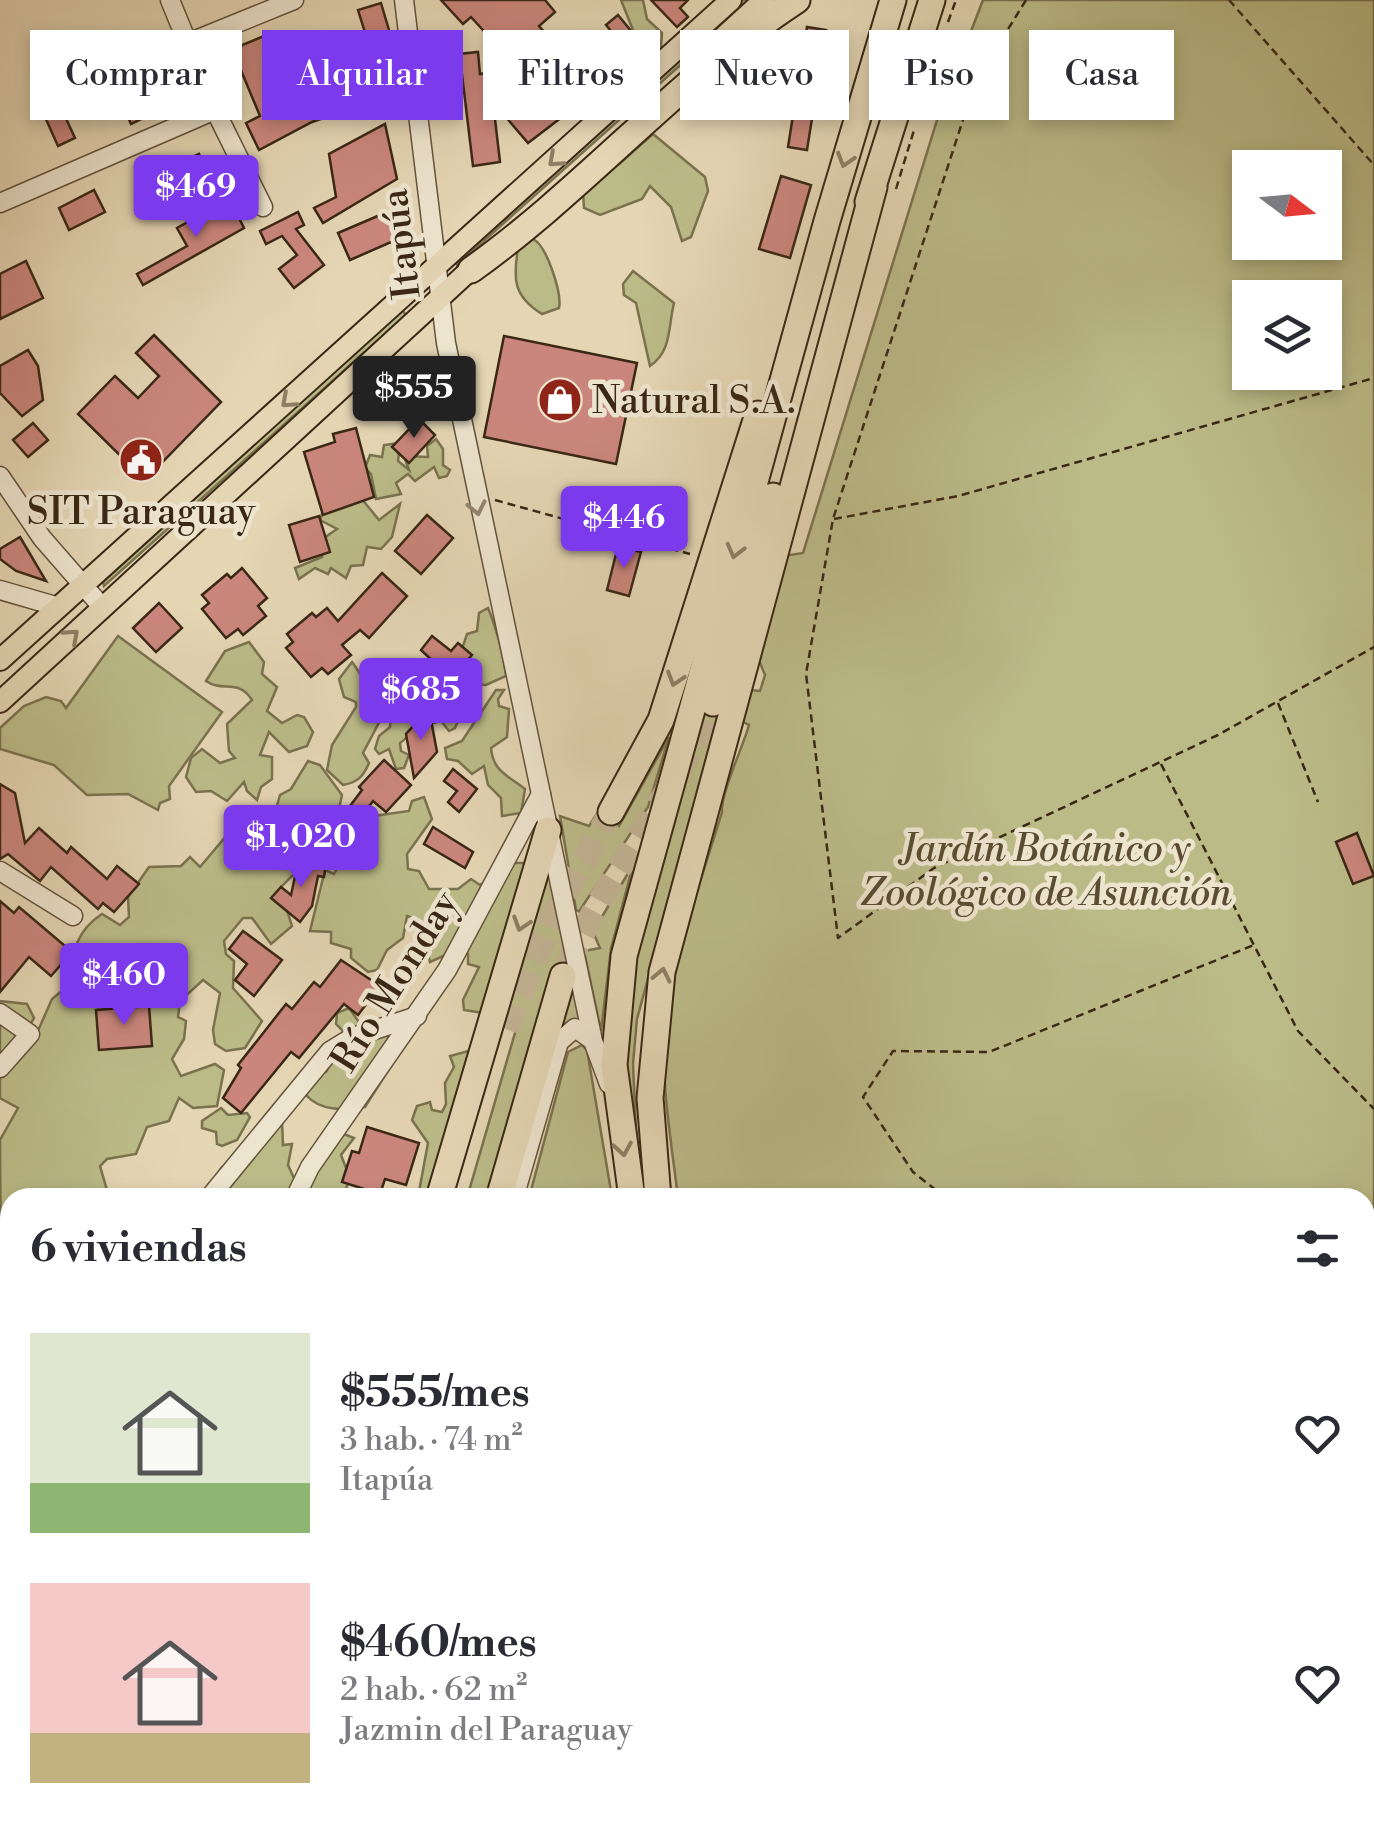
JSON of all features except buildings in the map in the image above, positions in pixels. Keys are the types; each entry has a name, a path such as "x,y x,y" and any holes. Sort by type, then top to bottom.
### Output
{"highway":[{"path":"471,270 515,238 732,47 797,0"},
{"path":"630,1188 617,1105 615,1028 624,956 827,221 893,0"},
{"path":"713,703 800,403 932,0"},
{"path":"657,1188 650,1098 662,972 874,186"},
{"path":"611,812 661,720 710,560 827,221"},
{"path":"442,1188 548,830"},
{"path":"502,1188 563,976"},
{"path":"459,1188 506,1029"}],"main road":[{"path":"0,660 731,0"},
{"path":"0,702 440,302 764,0"}],"street":[{"path":"170,0 183,30"},
{"path":"218,30 294,0"},
{"name":"Itapúa","path":"404,0 440,302 521,740 541,794 593,1041 617,1105"},
{"path":"0,203 193,120"},
{"path":"221,120 263,207"},
{"path":"0,476 42,538 103,608"},
{"path":"0,590 59,606"},
{"name":"Río Monday","path":"299,1188 447,970 541,794"},
{"path":"0,871 73,916"},
{"path":"0,1012 30,1034 0,1068"},
{"path":"217,1188 330,1051 353,1037 417,1016"},
{"path":"517,1188 559,1042 575,1028 593,1041"}],"path":[{"path":"1026,0 974,83 833,519 806,674 838,938 934,868 1160,762 1278,702 1374,647"},
{"path":"1230,0 1374,165"},
{"path":"833,519 958,496 1374,378"},
{"path":"474,494 710,560"},
{"path":"1278,702 1318,802"},
{"path":"1160,762 1298,1030 1374,1109"},
{"path":"933,1188 913,1172 863,1097 893,1051 989,1052 1254,945"}],"green space":[{"path":"621,0 643,0 647,19 659,30 633,30"},
{"path":"742,0 753,0 719,30 709,30"},
{"name":"Jardín Botánico y Zoológico de Asunción","path":"983,0 1374,0 1374,1188 677,1188 666,1105 667,1012 691,910 749,725 739,720 751,690 760,691 765,675 758,658 783,556 803,553 937,120 1009,120 1009,30 971,30"},
{"path":"680,56 680,65 660,83 660,75"},
{"path":"610,120 619,120 457,265 456,260"},
{"path":"653,134 705,177 708,191 691,237 682,241 671,207 650,186 642,199 600,215 584,208 583,192 600,168 619,164"},
{"path":"533,239 548,260 559,301 559,308 542,314 525,300 516,278 518,248"},
{"path":"633,271 674,303 666,346 650,366 636,303 624,295 623,284"},
{"path":"402,310 406,315 104,586 103,582"},
{"path":"436,439 443,449 443,465 450,470 447,476 439,478 434,467 415,481 408,474 396,483 401,494 376,499 371,474 365,468 370,455 382,457 384,445 400,443 398,461 409,470 404,456 428,457 427,446"},
{"path":"361,498 379,520 400,504 392,537 381,549 367,547 363,565 351,566 346,578 331,568 328,574 315,568 299,579 295,568 322,557 324,538 337,529 320,520 323,510"},
{"path":"488,608 506,676 486,685 471,684 471,702 455,698 459,719 455,728 449,731 441,721 430,724 424,709 433,702 436,689 452,679 467,634 477,631 479,613"},
{"path":"118,636 222,712 169,786 170,799 160,803 158,810 128,794 87,795 54,765 0,749 0,728 24,706 46,697 61,701 66,708"},
{"path":"249,642 264,662 262,674 277,687 267,711 282,723 297,715 304,717 313,732 307,746 289,752 269,732 260,755 272,757 272,779 261,787 257,800 244,782 227,801 211,791 196,792 186,777 191,758 202,749 220,763 235,758 229,751 227,724 252,700 241,689 206,681 225,651"},
{"path":"352,662 368,685 384,673 393,696 363,753 369,763 365,772 343,785 327,770 332,745 356,707 356,702 344,697 339,679"},
{"path":"414,666 422,671 422,700 417,721 400,743 401,751 409,755 404,768 396,769 389,749 379,754 375,749 379,736 390,727 391,714 403,703 398,677"},
{"path":"496,690 504,690 498,699 499,706 509,709 507,737 491,748 492,756 503,773 525,789 521,813 502,816 501,798 488,785 484,766 472,774 458,761 447,759 445,748 462,741"},
{"path":"703,701 722,708 637,1019 633,1064 637,1154 624,1049 630,974"},
{"path":"669,737 648,807 580,910 600,920 633,865 611,949 601,1031 584,951 600,948 593,932 599,922 576,910 560,816 589,826 598,812 619,826"},
{"path":"308,761 320,765 342,795 331,844 319,856 300,851 289,854 296,872 280,888 292,926 271,944 252,918 243,918 224,941 226,954 234,961 233,988 262,1021 245,1048 226,1051 215,1044 213,1030 220,993 203,980 180,1001 178,1017 186,1021 184,1039 172,1059 181,1076 215,1064 224,1070 217,1106 193,1108 179,1098 169,1121 147,1127 136,1154 107,1159 100,1166 106,1188 0,1188 0,1140 18,1108 0,1098 0,1001 27,1004 34,1018 26,1032 33,1042 52,999 80,976 75,950 88,926 102,914 120,925 129,917 128,897 149,867 181,866 190,857 200,867 227,835 276,809 280,795 291,789"},
{"path":"424,797 432,819 407,854 408,869 419,871 429,889 458,889 471,879 480,885 512,863 523,863 531,869 490,1014 464,1010 463,1000 479,967 468,964 468,954 459,949 430,962 419,920 407,916 403,938 387,950 377,970 368,972 351,958 351,949 331,943 331,932 310,931 325,870 334,874 367,817 409,811 412,801"},
{"path":"549,862 574,978 552,971 489,1188 470,1188 517,1026 497,1019"},
{"path":"574,978 583,1021 562,1024"},
{"path":"349,1008 368,1035 388,1035 391,1066 365,1107 326,1107 306,1095 306,1085 317,1072 326,1072 347,1035 336,1024 337,1013"},
{"path":"582,1045 587,1050 610,1188 532,1188 568,1052"},
{"path":"479,1048 439,1188 420,1188 428,1143 412,1120 417,1106 430,1102 432,1110 442,1112 446,1104 445,1083 454,1067 450,1056"},
{"path":"221,1108 228,1115 247,1113 250,1117 237,1140 222,1146 217,1144 216,1132 202,1128 202,1121"},
{"path":"282,1121 283,1145 292,1144 288,1165 298,1187 344,1134 354,1138 341,1155 349,1177 346,1188 217,1188 221,1168"}],"tunnel":[{"path":"567,967 713,703"},
{"path":"506,1029 554,914 611,812"}],"place":[{"name":"Natural S.A.","path":"560,400"},
{"name":"SIT Paraguay","path":"141,460"}]}
